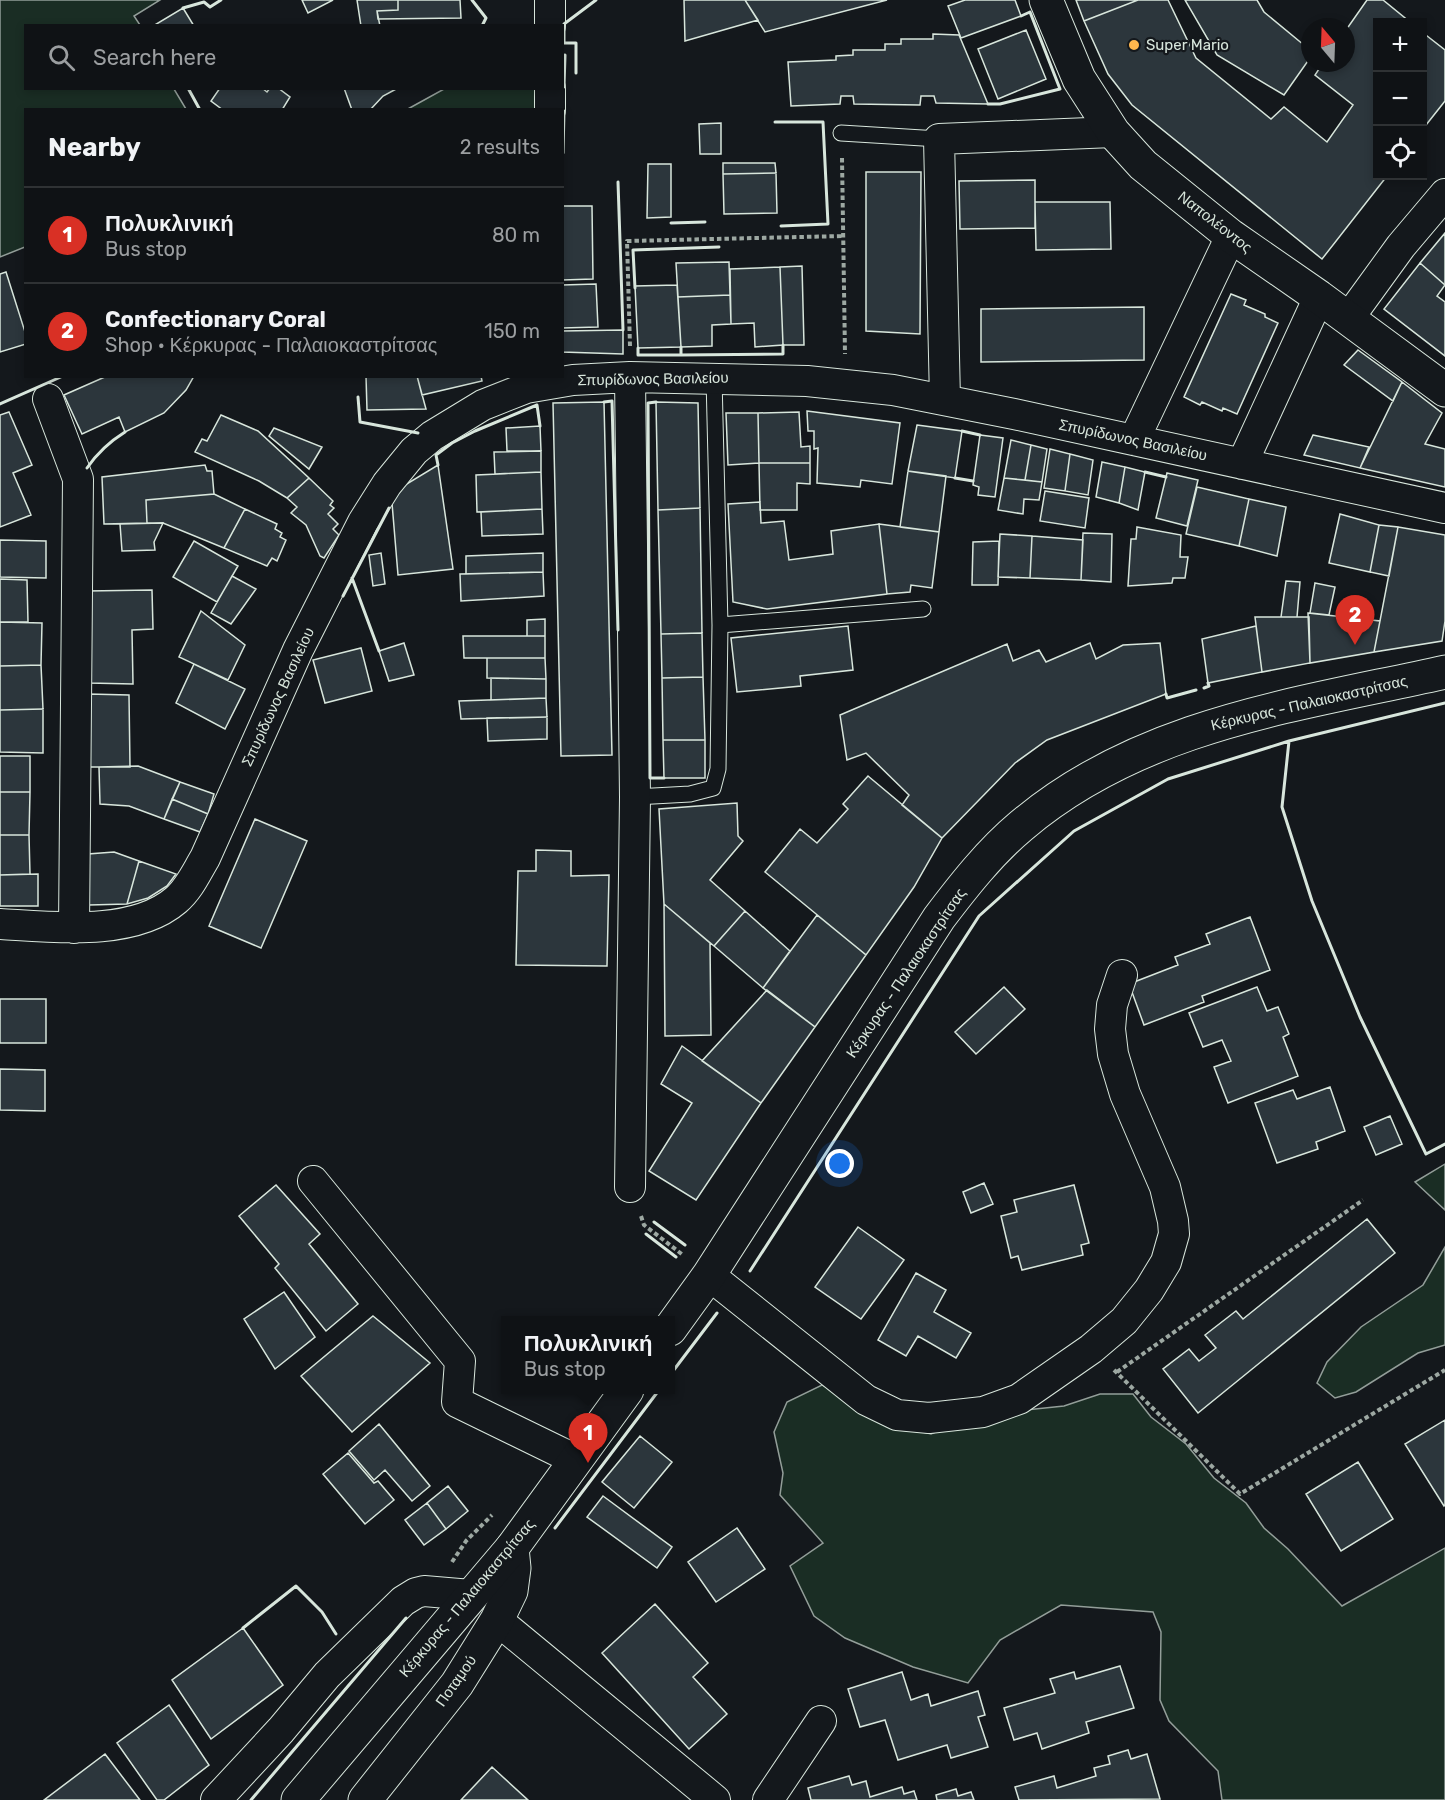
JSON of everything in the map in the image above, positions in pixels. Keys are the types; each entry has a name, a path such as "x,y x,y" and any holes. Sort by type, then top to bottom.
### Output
{"main road":[{"name":"Ναπολέοντος","path":"1046,0 1079,79 1113,132 1143,165 1231,236 1319,297 1445,390"},
{"name":"Κέρκυρας - Παλαιοκαστρίτσας","path":"675,1322 709,1275 939,918 978,870 1020,827 1087,779 1136,753 1170,739 1236,718 1445,672"},
{"name":"Κέρκυρας - Παλαιοκαστρίτσας","path":"298,1800 512,1548 623,1394"},
{"name":"Ποταμού","path":"365,1800 457,1684 497,1620 511,1591 514,1568 512,1548"}],"street":[{"path":"550,0 550,24"},
{"path":"550,90 550,108"},
{"path":"945,399 939,139 1113,132"},
{"path":"1348,319 1401,246 1445,194"},
{"path":"1134,440 1231,236"},
{"path":"1242,464 1319,297"},
{"path":"630,377 635,797 630,1187"},
{"name":"Σπυρίδωνος Βασιλείου","path":"0,924 74,928 111,925 163,909 183,893 205,858 298,650 363,522 387,484 414,451 458,418 506,394 550,379 714,378 846,384 945,399 1445,508"},
{"path":"48,399 78,479 74,928"},
{"path":"709,1275 866,1400 897,1414 929,1418 983,1412 1019,1399 1091,1348 1124,1321 1149,1290 1166,1262 1174,1234 1165,1187 1125,1094 1113,1054 1110,1029 1112,1005 1122,975"},
{"path":"313,1181 460,1361 457,1402 576,1460"},
{"path":"216,1800 281,1730 327,1675 403,1601 424,1591 471,1595"},
{"path":"497,1620 715,1800"},
{"path":"768,1800 821,1720"}],"lane":[{"path":"841,133 939,139"},
{"path":"635,797 690,794 713,788 718,769 720,625 714,378"},
{"path":"720,625 923,609"}],"path":[{"path":"841,133 846,384"},
{"path":"630,377 627,241 843,236"},
{"path":"630,1187 644,1225 709,1275"},
{"path":"1116,1373 1363,1200"},
{"path":"1091,1348 1240,1494 1445,1370"}],"green space":[{"path":"0,0 160,0 134,16 139,24 24,24 24,90 175,90 185,108 24,108 24,247 0,257"},
{"path":"442,90 538,90 539,108 410,108"},
{"path":"1445,1164 1445,1210 1415,1182"},
{"path":"1445,1247 1445,1345 1418,1353 1356,1392 1335,1398 1317,1383 1327,1362 1361,1327 1423,1285"},
{"path":"822,1385 849,1398 871,1419 931,1434 977,1415 1064,1406 1100,1394 1133,1394 1151,1417 1186,1444 1214,1478 1246,1503 1264,1528 1288,1549 1342,1606 1445,1548 1445,1800 1222,1800 1218,1771 1169,1721 1160,1700 1161,1632 1153,1612 1061,1605 1000,1640 968,1683 913,1667 845,1638 814,1616 790,1566 823,1543 780,1495 783,1473 774,1432 787,1402"}],"building":[{"path":"302,0 333,0 308,13"},
{"path":"357,0 398,0 398,10 377,11 380,24 361,24"},
{"path":"398,0 460,0 461,18 378,19 377,11 398,10"},
{"path":"684,0 745,0 758,20 685,41"},
{"path":"745,0 887,0 765,32"},
{"path":"965,0 1015,0 1021,16 961,38 948,6"},
{"path":"1076,0 1138,0 1084,21"},
{"path":"1138,0 1168,0 1196,58 1271,119 1284,107 1327,142 1353,105 1315,75 1317,72 1355,72 1354,18 1367,0 1383,0 1405,18 1373,18 1373,180 1384,180 1322,259 1132,105 1108,74 1084,21"},
{"path":"1185,0 1257,0 1264,12 1301,43 1301,71 1284,95 1217,55"},
{"path":"183,8 193,24 156,24"},
{"path":"1026,30 1046,79 998,99 978,49"},
{"path":"933,34 959,35 988,104 936,103 934,96 921,96 920,105 854,104 853,96 841,96 840,104 791,106 788,62 836,60 836,56 853,55 853,50 885,50 885,44 901,44 901,39 933,39"},
{"path":"1427,36 1445,50 1445,101 1427,124"},
{"path":"219,90 264,90 267,92 281,90 290,97 283,108 220,108 211,101"},
{"path":"345,90 394,90 383,96 372,108 351,108"},
{"path":"721,123 721,154 700,154 699,124"},
{"path":"723,163 775,163 776,173 723,174"},
{"path":"648,164 671,164 671,217 647,218"},
{"path":"866,172 921,172 920,334 866,331"},
{"path":"776,173 777,213 724,214 723,174"},
{"path":"1035,180 1035,228 960,229 959,181"},
{"path":"1035,202 1110,202 1111,249 1036,250"},
{"path":"564,206 592,206 593,279 564,280"},
{"path":"1445,233 1445,285 1420,263"},
{"path":"729,262 730,295 678,297 676,263"},
{"path":"1420,263 1445,285 1437,296 1445,302 1445,356 1384,309"},
{"path":"802,266 804,345 783,345 780,267"},
{"path":"780,267 783,345 755,347 754,323 731,324 730,269"},
{"path":"6,272 24,329 24,345 0,352 0,274"},
{"path":"596,284 598,327 564,328 564,285"},
{"path":"677,285 681,347 638,348 635,286"},
{"path":"1231,294 1246,300 1244,305 1265,314 1265,317 1278,323 1237,414 1223,408 1222,411 1202,402 1200,405 1184,397"},
{"path":"730,295 731,324 712,325 712,346 681,347 678,297"},
{"path":"1144,307 1144,360 981,362 981,309"},
{"path":"623,330 623,354 564,352 564,331"},
{"path":"1358,350 1402,382 1393,401 1344,365"},
{"path":"102,378 193,378 186,390 164,413 125,432 119,417 82,434 64,395"},
{"path":"366,378 418,378 426,409 367,410"},
{"path":"418,378 481,378 482,381 422,395"},
{"path":"1402,382 1442,413 1425,444 1445,449 1445,487 1360,468"},
{"path":"604,402 612,755 561,756 553,403"},
{"path":"656,402 698,403 700,508 658,510"},
{"path":"807,411 900,423 892,484 861,480 860,487 817,483 818,448 814,449 814,431 808,431"},
{"path":"9,412 32,465 13,473 31,515 0,527 0,415"},
{"path":"799,412 801,447 810,446 810,463 759,463 758,413"},
{"path":"726,413 758,413 759,463 728,465"},
{"path":"221,415 258,431 309,478 287,498 259,481 195,452 202,439 207,441"},
{"path":"917,425 962,431 955,478 908,471"},
{"path":"540,426 541,451 507,451 506,428"},
{"path":"274,428 322,447 309,469 269,436"},
{"path":"980,435 1003,438 995,497 978,495 979,487 973,485"},
{"path":"1313,435 1369,447 1360,468 1304,455"},
{"path":"1011,440 1031,445 1025,480 1004,478"},
{"path":"1031,445 1047,449 1042,482 1025,480"},
{"path":"1050,449 1070,454 1065,491 1044,488"},
{"path":"541,451 541,472 495,474 494,452"},
{"path":"1070,454 1093,460 1088,495 1065,491"},
{"path":"1102,462 1125,467 1119,503 1096,497"},
{"path":"759,463 810,463 810,484 797,483 797,510 760,510"},
{"path":"205,465 207,471 212,471 214,494 146,500 147,523 104,524 102,477"},
{"path":"438,465 453,569 398,575 392,503 400,488"},
{"path":"1125,467 1145,472 1138,510 1119,503"},
{"path":"908,471 946,476 939,532 900,527"},
{"path":"541,472 542,509 477,512 476,475"},
{"path":"1167,473 1198,480 1187,526 1156,518"},
{"path":"309,478 333,501 330,505 334,508 328,514 338,524 333,529 339,535 324,558 320,556 306,525 291,513 297,507 287,498"},
{"path":"1004,478 1042,482 1039,500 1024,499 1023,514 998,510"},
{"path":"1197,487 1249,499 1239,546 1186,534"},
{"path":"1045,491 1089,498 1085,528 1040,521"},
{"path":"214,494 245,509 224,548 163,523 147,523 146,500"},
{"path":"1249,499 1286,507 1277,556 1239,546"},
{"path":"760,502 761,523 784,521 789,560 833,554 831,531 879,524 887,594 767,609 733,602 728,504"},
{"path":"700,508 702,633 661,634 658,510"},
{"path":"245,509 277,524 275,529 282,533 280,537 286,540 277,561 272,558 267,566 224,548"},
{"path":"542,509 543,534 482,536 481,512"},
{"path":"1340,514 1379,525 1370,572 1329,563"},
{"path":"163,523 154,542 155,550 122,551 120,524"},
{"path":"879,524 939,532 932,588 911,585 910,592 887,594"},
{"path":"1379,525 1398,527 1389,576 1370,572"},
{"path":"1137,527 1181,535 1180,557 1188,557 1185,578 1173,578 1172,583 1128,586 1131,539 1136,539"},
{"path":"1398,527 1445,535 1445,621 1442,641 1374,652"},
{"path":"1083,533 1112,534 1111,582 1081,580"},
{"path":"1000,534 1032,536 1030,578 998,577"},
{"path":"1032,536 1083,540 1081,580 1030,578"},
{"path":"0,540 46,541 46,578 0,577"},
{"path":"194,541 238,566 217,602 173,577"},
{"path":"999,541 998,585 972,585 973,542"},
{"path":"381,553 385,584 373,586 369,555"},
{"path":"543,553 543,572 466,574 466,556"},
{"path":"543,572 544,596 461,601 460,574"},
{"path":"232,576 256,589 231,624 211,613"},
{"path":"0,579 27,580 28,622 0,622"},
{"path":"1286,581 1300,582 1297,617 1281,617"},
{"path":"1315,583 1335,587 1329,615 1310,613"},
{"path":"152,590 153,629 132,630 133,684 89,683 87,591"},
{"path":"201,611 245,645 228,680 179,657"},
{"path":"1308,613 1380,621 1374,652 1310,663"},
{"path":"1255,617 1309,617 1310,663 1262,672"},
{"path":"545,619 545,636 527,636 527,620"},
{"path":"0,622 42,623 41,665 0,666"},
{"path":"848,626 853,670 800,676 801,686 737,692 731,638"},
{"path":"1256,626 1262,672 1208,683 1202,639"},
{"path":"702,633 703,677 662,678 661,634"},
{"path":"463,636 545,636 545,658 464,658"},
{"path":"404,643 414,675 389,681 379,651"},
{"path":"1090,643 1096,659 1123,645 1160,643 1166,694 1047,740 1015,763 942,838 902,805 909,795 866,753 847,760 840,715 1007,644 1013,661 1039,650 1046,662"},
{"path":"361,648 372,691 325,703 313,660"},
{"path":"487,658 545,658 546,679 487,678"},
{"path":"194,664 245,689 225,729 176,703"},
{"path":"41,665 43,709 0,710 0,666"},
{"path":"703,677 705,740 663,740 662,678"},
{"path":"491,678 546,679 546,698 491,700"},
{"path":"88,694 129,695 130,767 89,767"},
{"path":"546,698 547,717 461,719 459,701"},
{"path":"43,709 43,753 0,752 0,710"},
{"path":"547,717 547,739 488,741 487,718"},
{"path":"663,740 705,740 705,778 664,778"},
{"path":"0,756 30,756 30,792 0,792"},
{"path":"138,766 180,782 164,819 129,806 100,804 99,767"},
{"path":"868,776 942,838 914,887 866,955 765,872 800,829 817,843 848,809 843,804"},
{"path":"180,782 214,794 208,814 172,799"},
{"path":"0,792 30,792 29,835 0,835"},
{"path":"172,799 208,814 200,832 164,819"},
{"path":"737,803 738,836 743,841 710,880 745,911 714,946 664,904 659,809"},
{"path":"255,819 307,841 261,948 209,926"},
{"path":"0,835 29,835 30,874 0,875"},
{"path":"536,850 571,851 571,876 609,875 607,966 516,965 518,871 536,871"},
{"path":"114,852 139,861 127,904 89,905 88,854"},
{"path":"139,861 176,874 167,886 148,898 127,904"},
{"path":"38,874 38,906 0,906 0,875"},
{"path":"664,904 710,943 711,1035 665,1036"},
{"path":"745,911 790,951 763,988 714,946"},
{"path":"817,915 866,955 815,1027 763,988"},
{"path":"1250,917 1270,970 1202,996 1204,1002 1144,1025 1129,984 1178,965 1175,957 1210,944 1206,934"},
{"path":"1004,987 1025,1009 976,1054 955,1032"},
{"path":"1257,987 1267,1011 1278,1007 1289,1034 1283,1037 1298,1076 1228,1103 1214,1067 1231,1061 1222,1040 1203,1047 1189,1013"},
{"path":"767,990 815,1027 761,1103 702,1061"},
{"path":"0,999 46,999 46,1043 0,1043"},
{"path":"682,1046 761,1103 696,1200 649,1171 692,1103 661,1084"},
{"path":"0,1069 45,1070 45,1111 0,1110"},
{"path":"1330,1087 1345,1131 1316,1142 1318,1149 1277,1163 1255,1103 1293,1090 1297,1099"},
{"path":"1390,1116 1402,1144 1376,1155 1364,1127"},
{"path":"984,1183 993,1204 971,1213 963,1192"},
{"path":"276,1185 320,1234 309,1244 358,1304 326,1331 275,1268 279,1264 239,1216"},
{"path":"1074,1185 1089,1243 1081,1245 1083,1255 1022,1270 1018,1256 1011,1258 1001,1216 1017,1212 1014,1200"},
{"path":"1367,1219 1395,1253 1198,1413 1163,1369 1189,1349 1199,1361 1216,1348 1205,1335 1236,1311 1243,1319"},
{"path":"858,1227 904,1260 861,1319 815,1287"},
{"path":"916,1273 946,1290 934,1312 971,1333 956,1358 918,1336 906,1356 878,1340"},
{"path":"284,1292 315,1337 275,1369 244,1319"},
{"path":"373,1316 430,1363 352,1432 301,1376"},
{"path":"1445,1420 1445,1505 1444,1506 1405,1444"},
{"path":"379,1424 430,1486 412,1501 385,1470 374,1480 349,1451"},
{"path":"640,1436 672,1462 634,1508 602,1482"},
{"path":"348,1453 374,1483 378,1481 394,1500 365,1524 323,1474"},
{"path":"1358,1462 1393,1519 1341,1551 1306,1494"},
{"path":"448,1486 468,1511 446,1529 427,1503"},
{"path":"603,1496 672,1547 657,1568 587,1517"},
{"path":"427,1503 446,1529 424,1545 405,1520"},
{"path":"737,1528 765,1569 716,1602 688,1562"},
{"path":"655,1604 708,1663 693,1677 727,1714 689,1749 602,1653"},
{"path":"243,1628 283,1685 211,1739 172,1680"},
{"path":"1120,1666 1134,1708 1086,1722 1089,1733 1042,1749 1037,1733 1014,1740 1004,1708 1055,1693 1050,1679 1074,1672 1076,1679"},
{"path":"902,1672 911,1700 928,1694 931,1706 978,1691 985,1715 978,1717 988,1747 951,1758 947,1745 898,1760 885,1720 860,1727 848,1689"},
{"path":"169,1705 209,1765 164,1800 157,1800 117,1743"},
{"path":"1128,1750 1131,1759 1147,1754 1160,1799 1019,1800 1015,1787 1054,1776 1057,1788 1096,1776 1094,1768 1110,1764 1108,1756"},
{"path":"105,1754 140,1800 44,1800"},
{"path":"492,1767 528,1800 461,1800"},
{"path":"849,1776 852,1785 866,1781 870,1797 902,1787 904,1794 914,1791 917,1800 811,1800 808,1788"},
{"path":"956,1789 958,1796 971,1792 974,1800 937,1800 936,1795"}],"wall":[{"path":"183,8 204,2 210,7 221,0"},
{"path":"472,0 486,18 483,24"},
{"path":"576,73 576,43 564,43 564,24 596,0"},
{"path":"988,104 1000,104 1060,89 1030,12 1021,16"},
{"path":"564,87 565,55"},
{"path":"189,90 199,108"},
{"path":"775,122 823,122 828,224 781,226"},
{"path":"618,182 623,330"},
{"path":"671,223 705,222"},
{"path":"635,288 633,250 719,247"},
{"path":"681,347 681,355 783,354 783,345"},
{"path":"638,348 638,355 681,355"},
{"path":"0,404 58,378"},
{"path":"358,397 360,422 418,433"},
{"path":"604,402 612,401 618,630"},
{"path":"656,402 648,403 650,778 664,778"},
{"path":"438,465 436,455 452,443 537,405 540,426"},
{"path":"962,431 980,435"},
{"path":"87,468 104,448 125,432"},
{"path":"1145,472 1166,477"},
{"path":"955,478 973,481"},
{"path":"343,596 389,508"},
{"path":"352,578 379,651"},
{"path":"1204,688 1209,686 1208,683"},
{"path":"1166,694 1167,698 1196,690"},
{"path":"750,1271 979,916 1074,831 1168,779 1289,741 1445,703"},
{"path":"1289,741 1282,807 1312,901 1360,1017 1426,1154 1445,1144"},
{"path":"654,1222 685,1245"},
{"path":"646,1234 676,1257"},
{"path":"675,1368 717,1313"},
{"path":"555,1528 656,1394"},
{"path":"243,1628 296,1586 322,1612 336,1634"},
{"path":"251,1800 406,1618"}],"place":[{"name":"Super Mario","path":"1134,45"},
{"name":"Confectionary Coral","path":"1355,645"},
{"name":"Πολυκλινική","path":"588,1463"}]}
